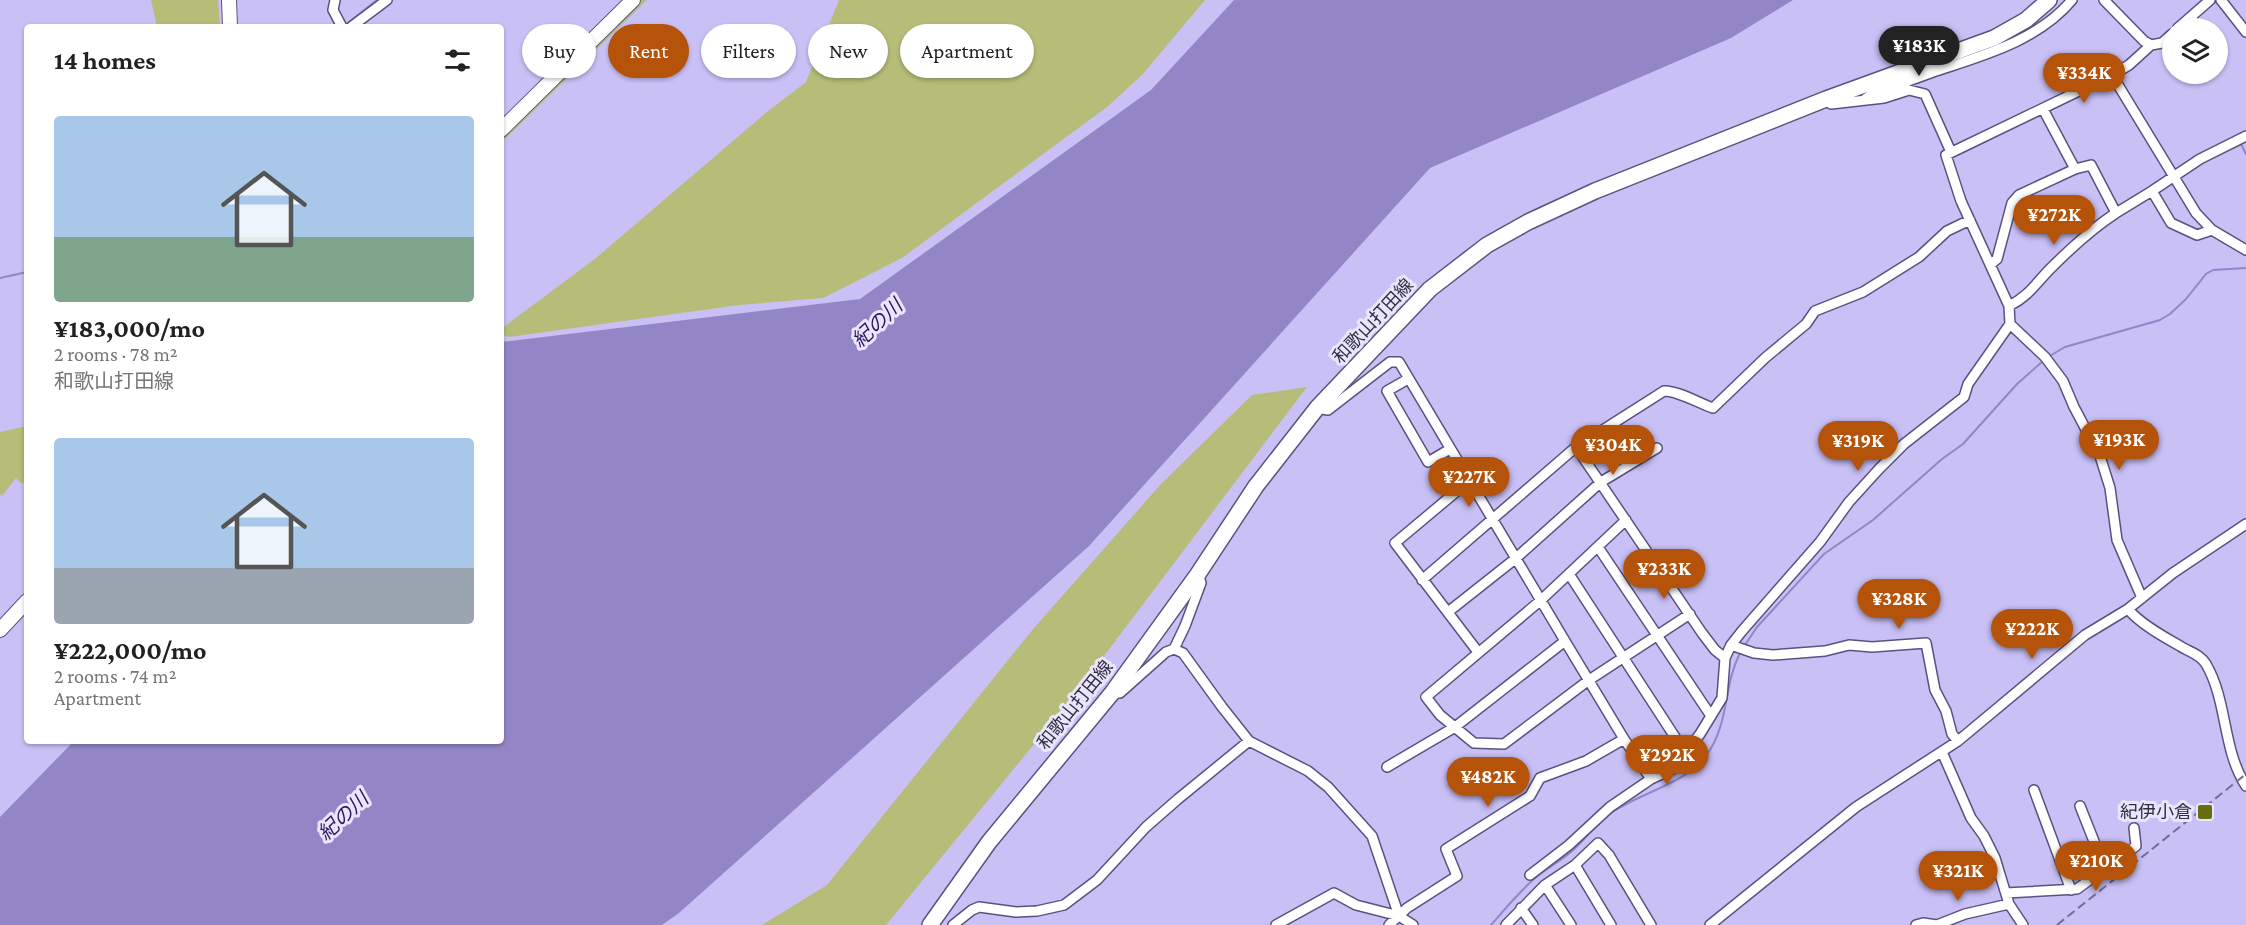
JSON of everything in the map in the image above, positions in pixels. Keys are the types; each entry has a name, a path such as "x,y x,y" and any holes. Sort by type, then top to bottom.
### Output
{"main road":[{"path":"229,0 230,24"},
{"path":"504,125 633,0"},
{"name":"和歌山打田線","path":"930,925 989,842 1112,693 1198,574 1256,486 1317,408 1430,289 1487,245 1528,222 1595,191 1826,99 1994,38 2026,20 2049,0"},
{"path":"0,630 24,604"}],"street":[{"path":"335,0 333,9 340,24"},
{"path":"355,24 387,0"},
{"path":"1865,99 1875,92 1959,64 2027,36 2055,16 2072,0"},
{"path":"2104,0 2144,41 2151,45"},
{"path":"2189,18 2210,0"},
{"path":"2221,0 2246,32"},
{"path":"1530,875 1569,845 1610,807 1651,779 1673,769 1686,754 1722,698 1725,658 1733,646 1820,542 1849,502 1879,469 1904,444 1964,397 1968,384 2010,324 2009,306 1970,220 1946,155 2112,75 2129,65 2151,45 2162,43"},
{"path":"2112,75 2196,213 2212,230 2246,250"},
{"path":"1826,99 1831,104 1884,98 1908,90 1925,94 1951,152"},
{"path":"2043,109 2075,169"},
{"path":"2009,306 2029,295 2060,260 2092,230 2200,159 2246,136"},
{"path":"1991,264 1997,259 2012,203 2019,195 2075,169 2091,165 2116,213"},
{"path":"2152,191 2171,222 2197,235 2212,230"},
{"path":"1422,580 1576,447 1664,391 1672,390 1689,400 1713,408 1765,358 1806,324 1815,310 1863,292 1919,257 1947,231 1970,220"},
{"path":"2010,324 2048,360 2062,381 2100,456 2110,488 2117,540 2142,598"},
{"path":"1317,408 1328,410 1390,362 1399,362 1540,601 1651,779"},
{"path":"1408,378 1388,391 1428,462 1450,450"},
{"path":"1576,447 1715,650 1725,658"},
{"path":"1448,612 1515,559 1600,482 1657,448"},
{"path":"1469,482 1395,543 1478,651"},
{"path":"1626,520 1540,601 1426,697 1440,715 1473,743 1504,744 1589,680 1690,614"},
{"path":"1710,925 1856,807 1958,741 2068,647 2128,609 2173,573 2246,524"},
{"path":"1598,547 1711,716"},
{"path":"1174,649 1201,583 1198,574"},
{"path":"1569,574 1686,754"},
{"path":"2128,609 2134,617 2205,662 2215,685 2236,771 2246,786"},
{"path":"1387,767 1455,727 1565,641"},
{"path":"1733,646 1754,653 1773,655 1825,651 1849,645 1872,647 1926,643 1935,690 1946,711 1952,734 1958,741"},
{"path":"1112,693 1120,693 1166,652 1174,649 1184,653 1222,708 1249,741 1308,771 1328,787 1372,836 1399,916"},
{"path":"1389,925 1407,908 1457,876 1446,849 1530,796 1540,778 1586,760 1624,739"},
{"path":"953,925 979,907 1016,912 1037,911 1064,905 1097,880 1146,827 1249,741"},
{"path":"1942,752 1971,818 1984,836 1995,858 2009,904 2024,925"},
{"path":"2034,790 2071,890"},
{"path":"2080,806 2105,869"},
{"path":"2006,893 2077,890 2136,846 2134,828"},
{"path":"1506,925 1545,885 1575,865 1598,843 1609,855 1651,925"},
{"path":"1575,865 1611,925"},
{"path":"1545,885 1571,925"},
{"path":"1276,925 1334,893 1356,905 1399,916 1413,925"},
{"path":"1916,925 1923,923 1937,925 1965,914 2009,904"},
{"path":"1521,908 1533,925"}],"green space":[{"path":"151,0 218,0 220,24 156,24"},
{"path":"640,0 647,0 622,24 615,24"},
{"path":"839,0 1205,0 1142,75 1107,107 902,258 823,298 739,305 509,337 504,335 504,327 596,258 767,112 806,82 808,77 888,78 888,24 829,24"},
{"path":"608,31 608,38 596,50 596,43"},
{"path":"560,78 567,78 504,140 504,133"},
{"path":"1307,387 1076,693 886,925 762,925 827,885 1034,628 1161,484 1252,395"},
{"path":"24,427 24,482 22,484 16,478 2,496 0,494 0,432"}],"water":[{"name":"紀の川","path":"1234,0 1793,0 1731,38 1430,168 1089,546 679,913 662,925 0,925 0,817 71,744 504,744 504,342 860,299 1151,90"}],"waterway":[{"path":"347,24 377,0"},
{"path":"2240,142 2246,154"},
{"path":"2048,357 2065,347 2160,320 2186,299 2206,274 2213,270 2246,268"},
{"path":"0,278 24,273"},
{"path":"1743,648 1757,627 1824,554 1873,520 1942,459 1963,444 2017,384 2043,361"},
{"path":"1491,925 1529,883 1572,851 1608,815 1674,781 1697,766 1706,756 1719,731 1731,678 1740,653"}],"railway":[{"path":"2057,925 2246,774"}],"place":[{"name":"紀伊小倉","path":"2205,812"}]}
